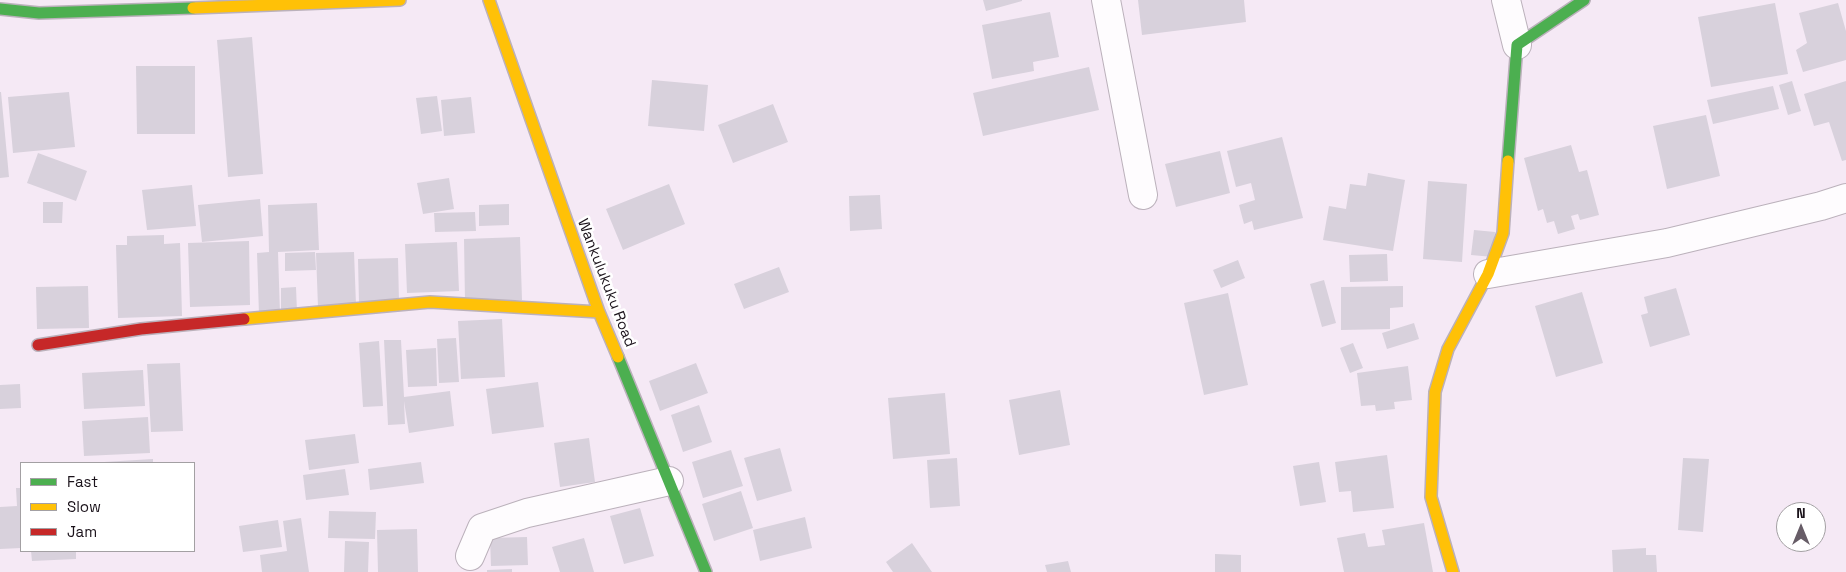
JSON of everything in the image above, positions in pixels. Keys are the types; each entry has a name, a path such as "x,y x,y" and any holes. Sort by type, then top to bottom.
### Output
{"street":[{"path":"0,9 39,13 400,0"},
{"name":"Wankulukuku Road","path":"488,0 599,312 706,572"},
{"path":"1106,0 1143,195"},
{"path":"1453,572 1431,497 1435,392 1448,348 1488,274 1503,233 1517,45 1506,0"},
{"path":"1517,45 1584,0"},
{"path":"1488,274 1667,243 1821,206 1846,198"},
{"path":"38,345 142,329 430,302 599,312"},
{"path":"470,556 482,528 527,513 669,480"}],"building":[{"path":"983,0 1022,0 1022,1 986,11"},
{"path":"1138,0 1244,0 1246,22 1142,35"},
{"path":"1775,3 1788,74 1711,87 1698,17"},
{"path":"1838,3 1846,31 1846,60 1803,72 1796,50 1807,43 1799,13"},
{"path":"1050,12 1059,57 1033,62 1034,71 992,79 982,25"},
{"path":"252,37 263,174 228,177 217,40"},
{"path":"136,66 195,66 195,134 137,134"},
{"path":"1089,67 1099,110 983,136 973,93"},
{"path":"652,80 708,85 704,131 648,126"},
{"path":"1792,81 1801,111 1788,115 1779,85"},
{"path":"1846,81 1846,160 1842,161 1829,122 1814,126 1804,94"},
{"path":"1773,86 1779,109 1713,124 1707,100"},
{"path":"0,92 9,177 0,178"},
{"path":"69,92 75,147 13,153 8,97"},
{"path":"437,96 442,131 421,134 416,98"},
{"path":"471,97 475,133 444,136 441,100"},
{"path":"773,104 788,142 733,163 718,125"},
{"path":"1706,115 1720,176 1667,189 1653,126"},
{"path":"1282,137 1303,218 1254,230 1252,221 1244,224 1239,205 1255,200 1251,183 1236,187 1227,151"},
{"path":"1571,145 1579,172 1587,170 1599,215 1580,220 1578,214 1571,216 1575,229 1558,234 1554,221 1547,223 1543,209 1538,211 1524,158"},
{"path":"1220,151 1230,193 1176,207 1165,164"},
{"path":"38,153 87,171 76,201 27,183"},
{"path":"1368,173 1405,180 1393,251 1323,240 1329,206 1346,209 1350,184 1366,186"},
{"path":"449,178 454,209 423,214 417,183"},
{"path":"1428,181 1467,184 1462,262 1423,259"},
{"path":"669,184 685,224 623,250 606,209"},
{"path":"192,185 196,226 147,230 142,190"},
{"path":"880,195 882,229 850,231 849,196"},
{"path":"260,199 263,236 202,242 198,205"},
{"path":"43,202 63,202 62,223 43,223"},
{"path":"317,203 319,250 278,252 280,314 259,315 257,253 269,252 268,205"},
{"path":"509,204 509,225 479,226 479,205"},
{"path":"475,212 476,231 435,232 434,213"},
{"path":"1474,230 1495,232 1493,257 1471,255"},
{"path":"164,235 164,244 180,243 182,316 118,318 116,245 127,245 127,236"},
{"path":"520,237 522,300 465,302 464,239"},
{"path":"249,241 250,305 190,307 188,243"},
{"path":"457,242 459,291 407,293 405,244"},
{"path":"315,252 316,270 285,271 285,253"},
{"path":"354,252 356,305 318,307 316,253"},
{"path":"1387,254 1388,281 1350,282 1349,255"},
{"path":"398,258 399,302 359,303 358,259"},
{"path":"1238,260 1245,278 1221,288 1213,270"},
{"path":"779,267 789,292 744,309 734,284"},
{"path":"1324,280 1336,323 1322,327 1310,284"},
{"path":"88,286 89,328 37,329 36,287"},
{"path":"1403,286 1403,307 1390,308 1390,329 1341,330 1341,287"},
{"path":"296,287 297,312 281,312 281,288"},
{"path":"1676,288 1690,335 1650,347 1641,315 1648,313 1644,297"},
{"path":"1582,292 1603,363 1556,377 1535,306"},
{"path":"1228,293 1248,385 1204,395 1184,303"},
{"path":"502,319 505,377 461,379 458,321"},
{"path":"1414,323 1419,339 1387,349 1382,333"},
{"path":"456,338 459,382 439,383 437,339"},
{"path":"384,340 401,340 404,397 450,391 454,426 409,433 404,401 405,424 388,425"},
{"path":"379,341 383,406 363,407 359,343"},
{"path":"1353,343 1363,368 1350,373 1340,348"},
{"path":"436,348 437,386 408,387 406,350"},
{"path":"180,363 183,431 151,432 147,364"},
{"path":"696,363 708,393 660,411 649,381"},
{"path":"1408,366 1412,400 1394,402 1395,409 1376,411 1375,405 1361,406 1357,373"},
{"path":"143,370 145,406 84,409 82,373"},
{"path":"538,382 544,427 492,434 486,389"},
{"path":"20,384 21,408 0,409 0,385"},
{"path":"1060,390 1070,445 1019,455 1009,400"},
{"path":"945,393 950,454 893,459 888,398"},
{"path":"699,405 712,442 683,452 671,415"},
{"path":"148,417 150,453 84,456 82,421"},
{"path":"355,434 359,463 309,470 305,440"},
{"path":"589,438 595,482 560,487 554,443"},
{"path":"780,448 792,491 757,501 744,458"},
{"path":"731,450 743,486 703,498 692,462"},
{"path":"1387,455 1394,508 1353,512 1351,491 1339,492 1335,462"},
{"path":"957,458 960,506 930,508 927,460"},
{"path":"1683,458 1709,459 1703,532 1678,530"},
{"path":"153,459 153,462 104,462"},
{"path":"421,462 424,483 370,490 368,469"},
{"path":"1319,462 1326,502 1300,506 1293,466"},
{"path":"345,469 349,495 306,500 303,475"},
{"path":"16,488 20,488 20,548 0,549 0,507 17,506"},
{"path":"741,491 753,528 714,541 702,504"},
{"path":"640,508 654,556 624,564 610,516"},
{"path":"329,511 376,512 375,539 328,538"},
{"path":"805,517 812,548 760,561 753,530"},
{"path":"301,518 309,572 262,572 260,555 287,551 283,521"},
{"path":"278,520 282,547 243,552 239,526"},
{"path":"1424,523 1433,572 1344,572 1337,538 1365,533 1368,547 1385,545 1382,530"},
{"path":"417,529 418,572 378,572 377,530"},
{"path":"527,537 528,565 491,566 490,538"},
{"path":"584,538 594,572 560,572 552,547"},
{"path":"345,541 369,542 368,572 344,572"},
{"path":"912,543 932,572 893,572 886,562"},
{"path":"1646,548 1646,555 1656,555 1657,572 1613,572 1612,550"},
{"path":"31,552 76,552 76,559 32,561"},
{"path":"1215,554 1241,555 1241,572 1215,572"},
{"path":"1068,561 1071,572 1047,572 1045,565"},
{"path":"512,569 512,572 487,572 487,570"}],"traffic: fast":[{"path":"1508,161 1517,45 1584,0"},
{"path":"0,9 39,13 193,8"},
{"path":"618,357 706,572"}],"traffic: slow":[{"path":"193,8 400,0"},
{"path":"489,0 599,312 618,357"},
{"path":"1453,572 1431,497 1435,392 1448,349 1488,274 1503,233 1508,161"},
{"path":"244,319 430,302 599,312"}],"traffic: jam":[{"path":"38,345 141,329 244,319"}]}
